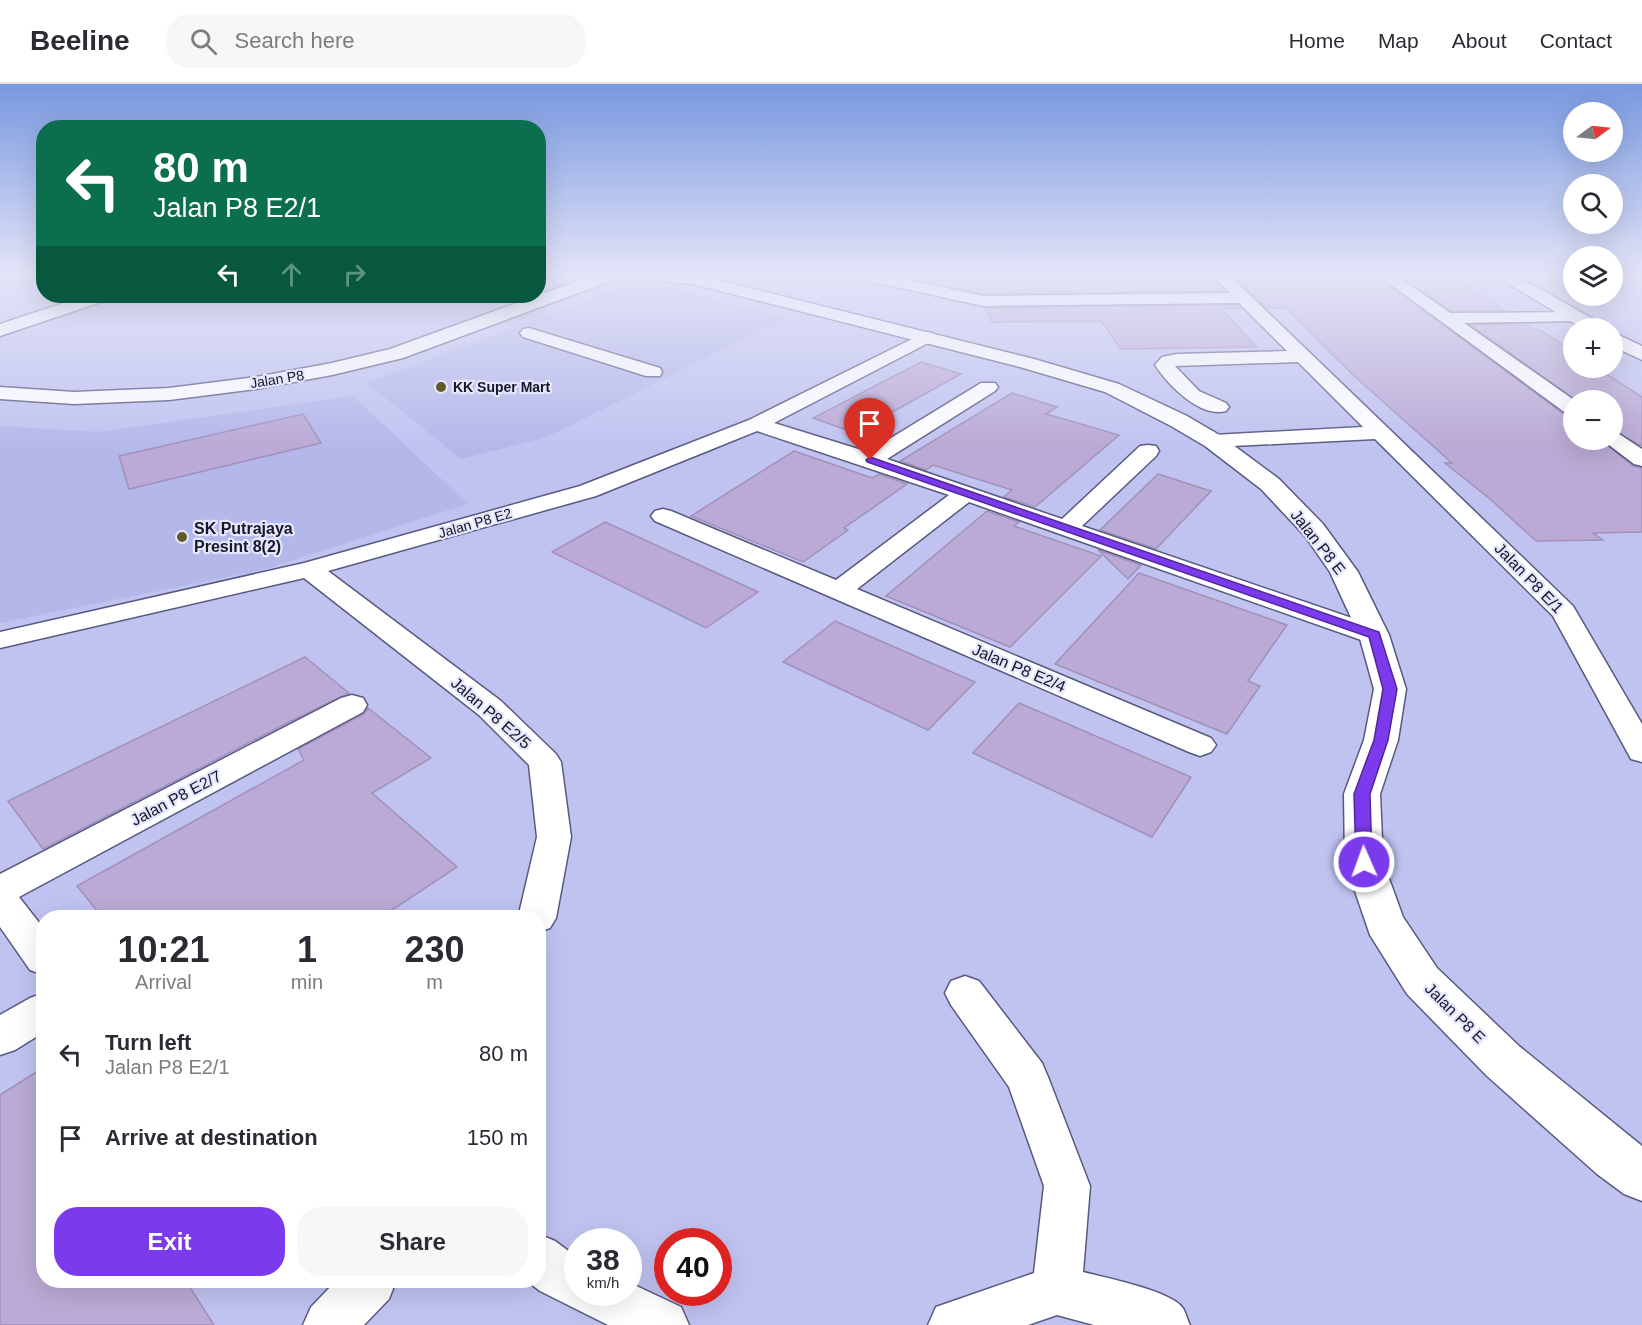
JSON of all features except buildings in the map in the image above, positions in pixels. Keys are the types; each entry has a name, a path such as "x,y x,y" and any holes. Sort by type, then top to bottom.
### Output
{"street":[{"name":"Jalan P8","path":"0,374 71,381 176,379 278,368 373,349 418,333"},
{"name":"Jalan P8","path":"0,393 74,398 169,394 255,383 396,354 453,333"},
{"path":"529,333 653,372"},
{"name":"Jalan P8 E","path":"910,333 1112,388 1179,421 1213,441 1270,484 1314,530 1344,572 1374,635 1390,689 1381,740 1362,794 1364,862 1385,923 1422,981 1503,1061 1615,1158 1642,1176"},
{"name":"Jalan P8 E/1","path":"1280,333 1564,612 1642,751"},
{"path":"1466,333 1563,402"},
{"name":"Jalan P8 E2","path":"0,640 309,569 588,491 756,424 926,337"},
{"path":"1623,344 1642,354"},
{"path":"1219,407 1192,395 1164,364 1177,360 1303,356"},
{"path":"870,460 988,387"},
{"path":"756,424 870,460 1374,635"},
{"path":"1213,441 1381,432"},
{"path":"1623,446 1642,459"},
{"path":"1066,528 1148,451"},
{"path":"838,591 966,494"},
{"name":"Jalan P8 E2/4","path":"663,516 1200,745"},
{"name":"Jalan P8 E2/5","path":"309,569 490,708 546,762 554,837 539,910"},
{"name":"Jalan P8 E2/7","path":"0,891 352,705"},
{"path":"0,899 36,948"},
{"path":"965,993 1027,1077 1068,1186 1057,1290"},
{"path":"0,1037 36,1015"},
{"path":"546,1265 564,1277"},
{"path":"329,1325 364,1288"},
{"path":"954,1325 1057,1290 1149,1315 1164,1325"},
{"path":"623,1306 663,1325"}],"shaded area":[{"path":"500,333 757,333 547,437 461,459 367,383"},
{"name":"SK Putrajaya Presint 8(2)","path":"353,396 468,504 262,570 0,623 0,426 99,432"}],"place":[{"name":"KK Super Mart","path":"441,387"},
{"name":"SK Putrajaya Presint 8(2)","path":"182,537"}],"route":[{"path":"870,460 1374,635 1390,689 1381,740 1362,794 1364,862"}]}
